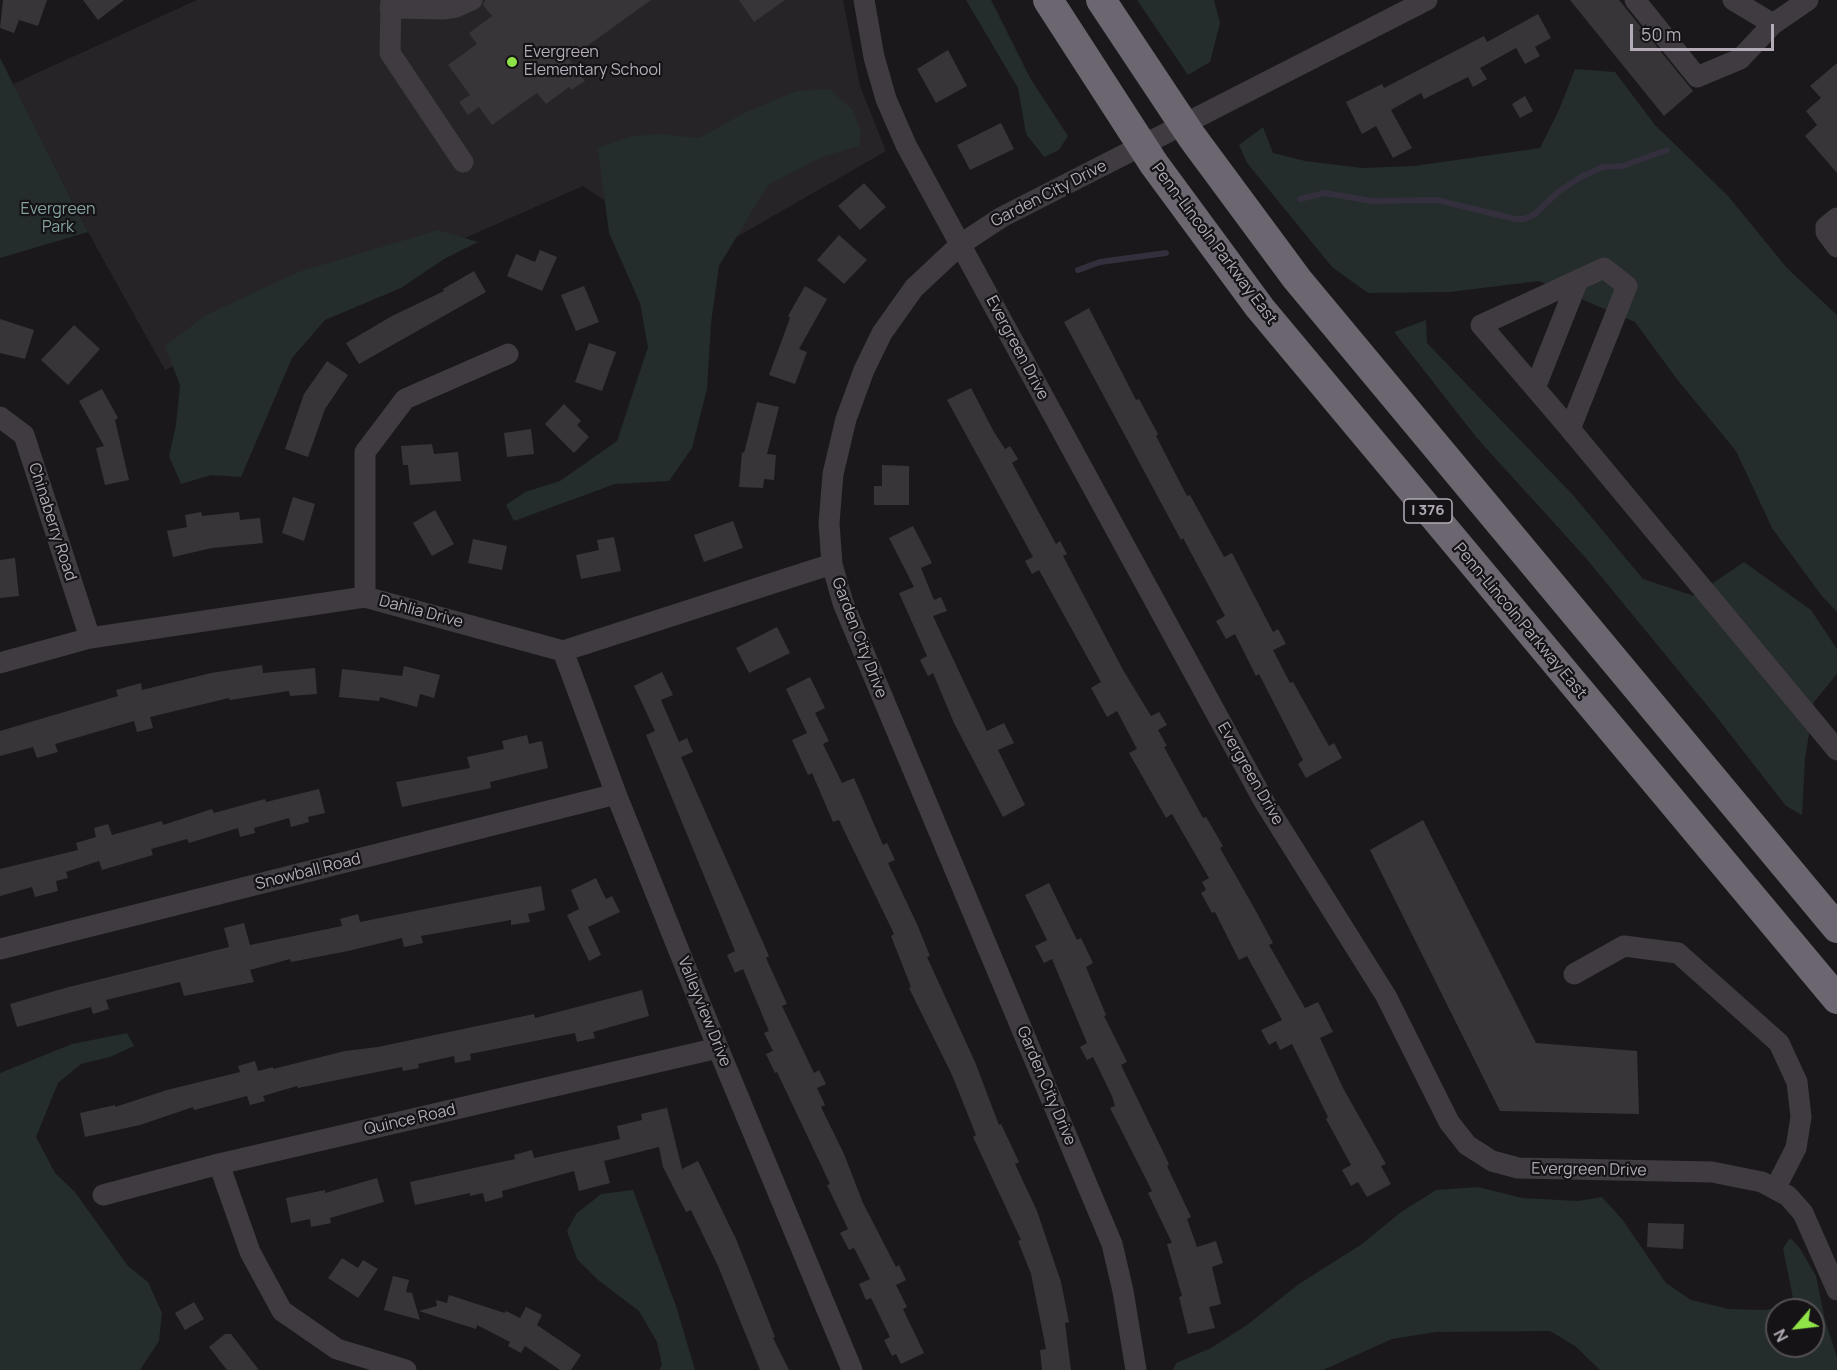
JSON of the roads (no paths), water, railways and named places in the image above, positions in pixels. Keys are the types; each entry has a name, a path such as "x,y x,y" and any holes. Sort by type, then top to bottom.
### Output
{"highway":[{"name":"Penn-Lincoln Parkway East","path":"1048,0 1154,164 1260,308 1837,999"},
{"name":"I 376","path":"1101,0 1192,138 1297,279 1837,928"}],"street":[{"path":"463,162 390,53 391,4 443,9 456,7 472,0"},
{"name":"Evergreen Drive","path":"864,0 874,57 886,99 906,145 1265,803 1380,987 1449,1122 1467,1145 1492,1161 1518,1168 1712,1172 1739,1175 1762,1182 1788,1196 1803,1214 1837,1290"},
{"name":"Garden City Drive","path":"1136,1370 1123,1291 1112,1244 843,603 832,564 829,523 833,474 846,419 864,370 882,333 914,288 960,244 1002,217 1427,0"},
{"path":"1635,0 1697,77 1740,59 1773,24 1808,0"},
{"path":"1733,0 1773,24"},
{"path":"1837,218 1826,227 1837,248"},
{"path":"1570,429 1627,285 1604,268 1481,325 1837,750"},
{"path":"1535,388 1578,280"},
{"path":"365,597 365,452 405,399 508,354"},
{"name":"Chinaberry Road","path":"0,417 24,435 90,638"},
{"path":"563,651 832,564"},
{"name":"Dahlia Drive","path":"0,663 90,638 365,597 563,651"},
{"name":"Valleyview Drive","path":"563,651 616,794 718,1048 852,1370"},
{"name":"Snowball Road","path":"0,949 616,794"},
{"path":"1574,974 1624,946 1678,953 1779,1043 1797,1082 1801,1117 1796,1148 1775,1189"},
{"name":"Quince Road","path":"102,1196 219,1164 718,1048"},
{"path":"219,1164 250,1252 282,1311 337,1349 406,1370"}],"waterway":[{"path":"1300,199 1325,193 1372,201 1437,200 1515,219 1524,219 1535,214 1558,192 1581,177 1603,167 1623,166 1667,150"},
{"path":"1078,270 1100,262 1166,253"}],"place":[{"name":"Evergreen Elementary School","path":"512,62"}],"park label":[{"name":"Evergreen Park","path":"58,219"}]}
